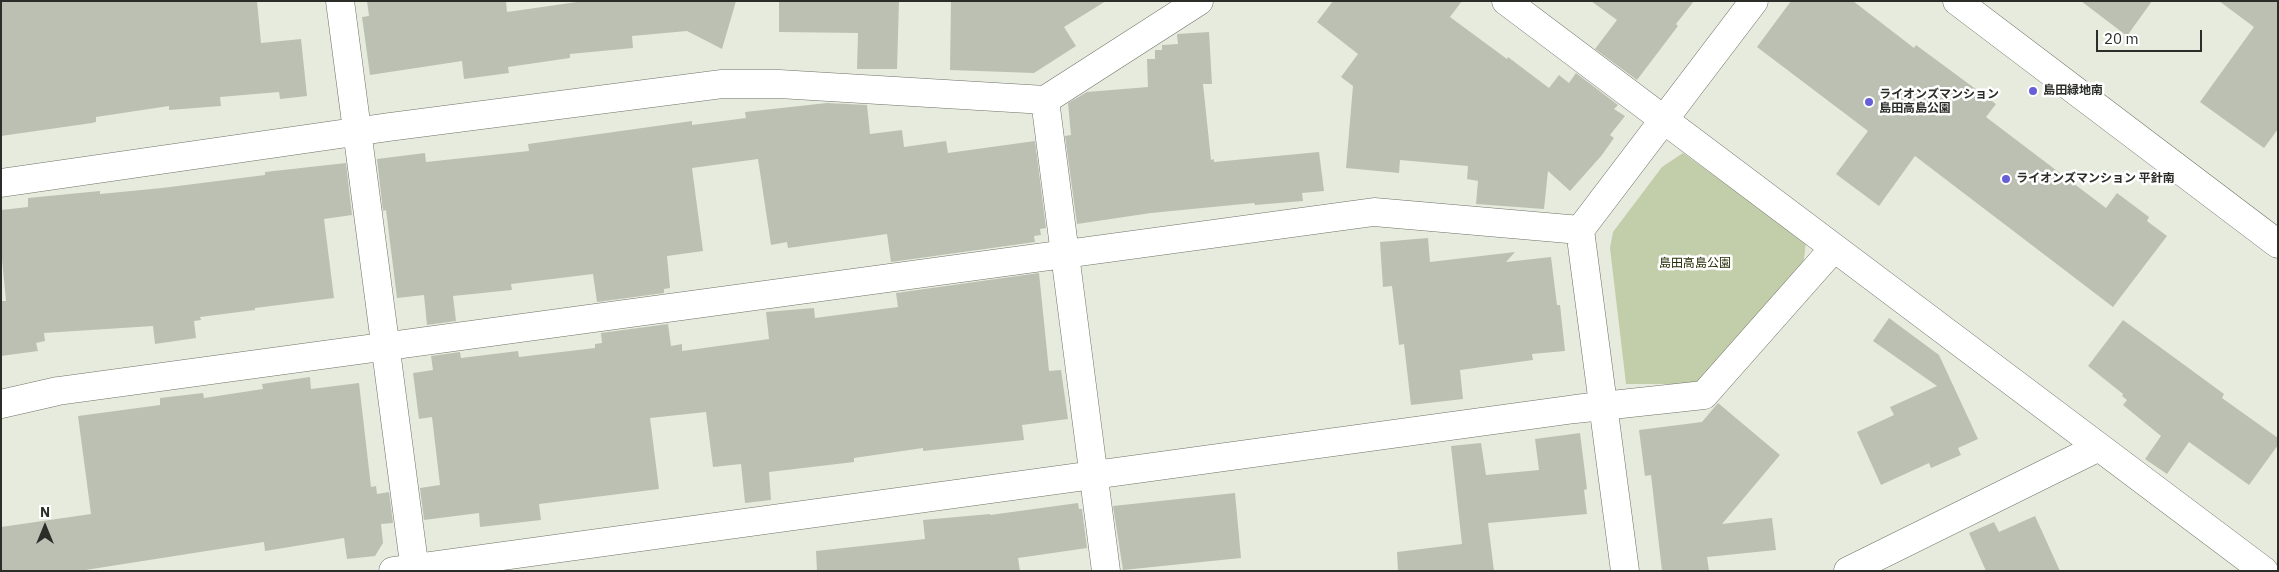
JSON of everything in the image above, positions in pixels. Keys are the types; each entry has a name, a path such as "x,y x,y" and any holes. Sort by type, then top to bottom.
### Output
{"street":[{"path":"340,1 387,347 408,570 1602,405 1704,395 1834,248"},
{"path":"1,182 722,84 778,84 1045,100 1199,1"},
{"path":"1506,1 2264,571"},
{"path":"1625,571 1580,230 1754,1"},
{"path":"1957,1 2278,244"},
{"path":"1045,100 1106,571"},
{"path":"1,404 58,391 1374,212 1580,230"},
{"path":"1848,571 2099,447"}],"green space":[{"name":"島田高島公園","path":"1683,153 1806,242 1803,267 1699,384 1626,384 1610,248 1613,232 1662,167"}],"building":[{"path":"1,1 257,1 261,43 301,39 307,96 280,99 279,92 220,97 221,106 169,110 169,106 96,117 96,122 92,123 1,136"},
{"path":"367,1 506,1 507,12 584,1 736,1 722,49 687,31 632,36 633,48 570,54 570,58 508,67 509,73 464,79 462,61 370,75 362,17 369,16"},
{"path":"779,1 899,1 897,69 857,69 858,33 779,32"},
{"path":"951,1 1106,1 1064,27 1076,46 1034,73 950,70"},
{"path":"1333,1 1462,1 1450,17 1507,59 1508,57 1549,88 1559,75 1569,83 1576,73 1618,105 1614,109 1625,116 1610,135 1614,138 1602,155 1570,191 1548,171 1544,209 1476,204 1478,181 1467,179 1468,166 1400,160 1399,173 1346,168 1353,86 1341,77 1358,54 1317,22"},
{"path":"1591,1 1694,1 1676,24 1678,26 1637,80 1595,49 1617,20"},
{"path":"1791,1 1853,1 1914,48 1916,45 1996,104 1986,117 2106,208 2117,193 2149,217 2147,221 2167,236 2113,307 1915,156 1879,206 1836,174 1868,131 1757,47"},
{"path":"2081,1 2152,1 2127,36"},
{"path":"2219,1 2278,1 2278,129 2264,148 2200,102 2254,27"},
{"path":"1209,32 1212,84 1203,84 1211,160 1214,159 1214,162 1319,152 1324,191 1302,193 1303,201 1255,205 1254,203 1151,213 1077,224 1065,136 1071,135 1068,103 1087,92 1148,87 1147,59 1155,59 1155,50 1162,50 1162,45 1178,44 1177,34"},
{"path":"827,103 867,105 870,134 902,130 904,147 946,141 948,153 1035,141 1046,228 1040,229 1041,235 1034,236 1035,242 891,262 887,234 788,248 787,242 771,245 758,159 692,168 703,251 667,256 670,288 664,289 664,293 597,302 593,274 511,284 512,290 453,296 456,321 427,325 424,295 397,298 386,210 383,211 377,159 425,153 426,162 529,151 528,144 692,121 692,125 746,118 745,112"},
{"path":"346,163 352,215 324,219 334,298 200,317 201,320 194,321 196,338 155,344 153,326 44,333 45,341 36,343 38,351 1,356 1,301 6,301 1,249 1,210 28,207 28,198 100,191 100,194 162,188 265,175 265,172"},
{"path":"1428,238 1430,262 1515,252 1506,262 1551,257 1557,305 1560,305 1565,351 1532,354 1533,360 1460,370 1463,399 1411,405 1404,344 1399,345 1392,286 1383,287 1380,242"},
{"path":"1039,273 1049,371 1061,370 1068,419 1022,425 1024,440 923,451 923,448 854,458 854,462 769,472 771,500 745,503 741,464 713,467 706,412 650,418 659,489 539,504 541,520 480,527 479,513 424,520 420,488 440,485 432,417 419,419 413,373 433,370 431,356 460,352 461,358 518,351 519,357 595,348 595,344 602,343 601,333 668,324 671,346 682,344 682,351 769,339 766,312 814,308 815,318 898,307 896,293"},
{"path":"1889,318 1939,355 1978,439 1958,448 1961,455 1931,468 1929,463 1881,485 1857,432 1894,415 1890,407 1937,386 1873,341"},
{"path":"2123,320 2224,394 2222,398 2278,438 2278,445 2249,485 2189,442 2167,474 2145,459 2161,436 2123,405 2127,400 2122,396 2123,394 2088,366"},
{"path":"310,377 311,389 359,383 371,487 376,486 377,494 389,492 393,523 381,524 383,543 375,556 347,559 344,538 265,551 264,542 79,571 1,571 1,527 91,514 78,416 160,405 160,398 203,393 204,398 263,389 262,384"},
{"path":"1718,403 1780,455 1722,524 1772,518 1776,550 1707,557 1709,571 1662,571 1651,475 1645,476 1639,430 1702,422"},
{"path":"1580,433 1587,489 1584,490 1587,514 1488,523 1494,571 1398,571 1397,552 1462,544 1451,446 1481,443 1486,475 1539,470 1535,439"},
{"path":"1235,493 1241,558 1123,570 1113,506"},
{"path":"1078,503 1079,509 1082,509 1087,548 1018,558 1020,571 817,571 816,551 925,539 923,520 990,515"},
{"path":"2035,516 2060,571 1986,571 1969,533 1994,522 1999,532"}],"place":[{"name":"島田緑地南","path":"2033,91"},
{"name":"ライオンズマンション 島田高島公園","path":"1869,102"},
{"name":"ライオンズマンション 平針南","path":"2006,179"}]}
